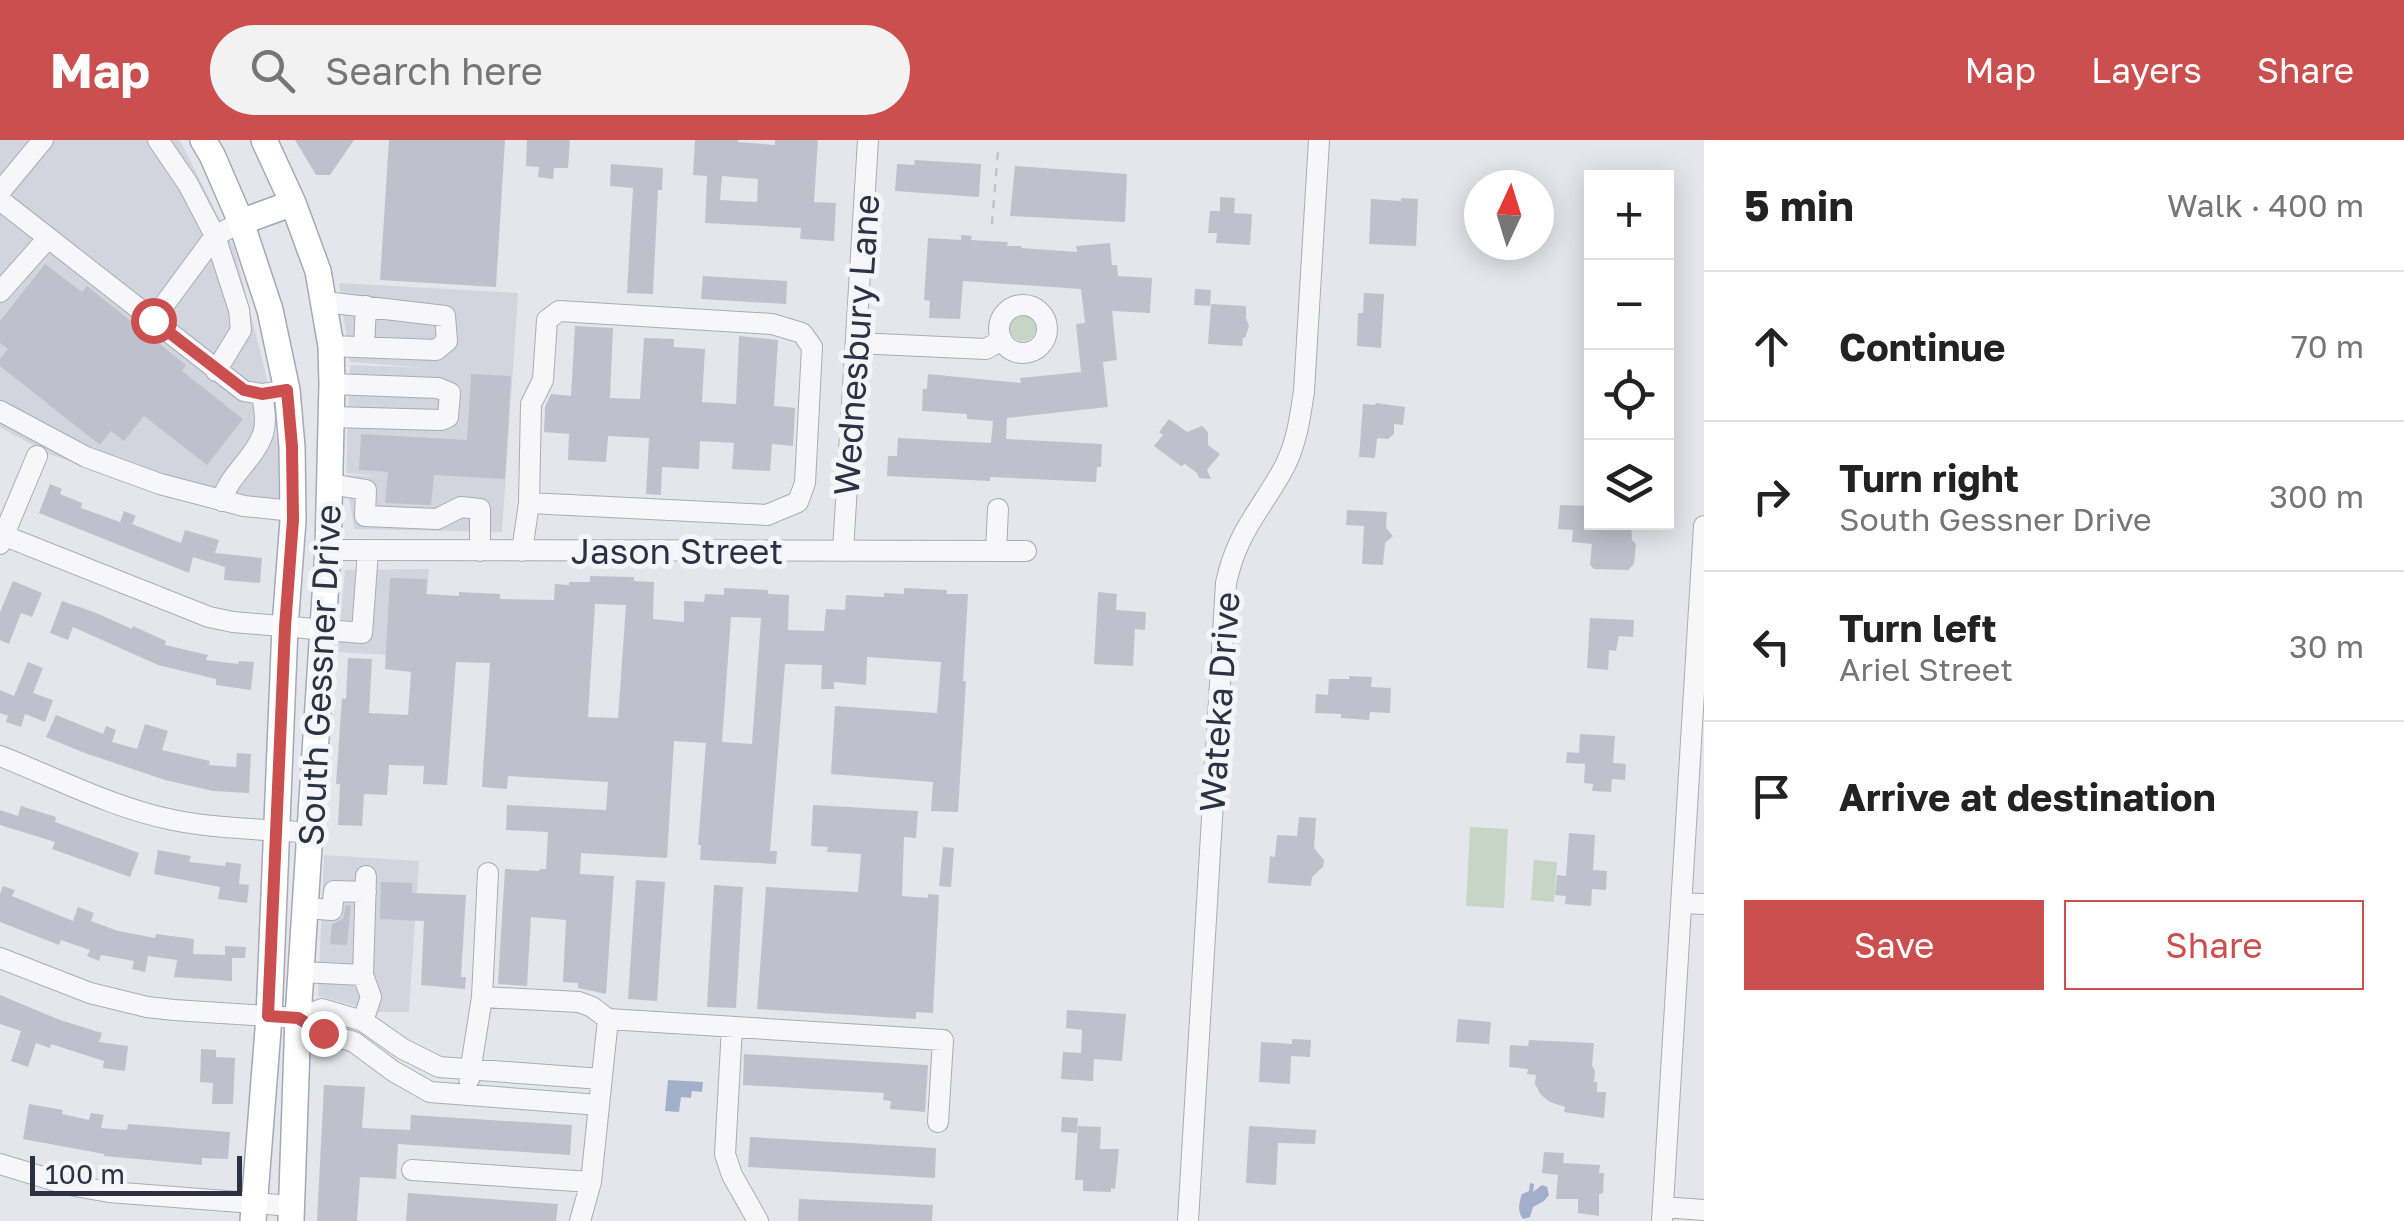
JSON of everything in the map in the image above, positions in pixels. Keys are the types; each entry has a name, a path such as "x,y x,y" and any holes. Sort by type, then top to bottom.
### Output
{"main road":[{"name":"South Gessner Drive","path":"202,140 241,222 270,310 274,392 292,447 293,510 268,1016 253,1212"},
{"name":"South Gessner Drive","path":"264,140 318,272 331,346 332,384 328,550 298,1018 291,1213"},
{"path":"241,222 293,203"},
{"path":"274,392 332,384"}],"street":[{"path":"0,192 42,140"},
{"path":"158,140 188,184 214,236 239,310 241,330 216,370"},
{"name":"Wednesbury Lane","path":"843,551 868,140"},
{"name":"Wateka Drive","path":"1188,1221 1226,583 1242,534 1290,455 1301,416 1320,140"},
{"path":"0,200 244,390 274,392 263,435 225,488 222,501"},
{"path":"153,320 214,236 241,222"},
{"path":"0,292 48,238"},
{"path":"325,302 445,316 447,342 436,350 331,346"},
{"path":"364,347 366,306"},
{"path":"522,551 529,503 531,404 542,380 547,320 559,311 772,324 802,333 812,348 805,483 798,502 767,515 529,503"},
{"path":"856,343 986,349 1002,340"},
{"path":"331,417 440,420 448,417 451,401 450,393 438,388 332,384"},
{"path":"0,410 86,458 194,494 244,506 293,510"},
{"path":"37,456 1,538 210,617 362,633 368,551"},
{"path":"330,484 366,490 364,516 437,519 461,507 480,508 480,551"},
{"path":"996,551 998,509"},
{"path":"1704,526 1695,811 1682,903 1663,1214 1704,1210"},
{"name":"Jason Street","path":"328,550 1026,551"},
{"path":"0,756 128,807 170,819 310,832"},
{"path":"465,1096 482,997 488,872"},
{"path":"305,908 332,910 334,891 366,884 363,975 371,997 363,1020"},
{"path":"1682,903 1704,904"},
{"path":"0,958 123,1002 174,1010 298,1018 322,1010 363,1020 403,1049 439,1067 601,1078"},
{"path":"301,972 363,975"},
{"path":"482,997 579,1002 608,1019 944,1040 938,1122"},
{"path":"298,1018 323,1033 354,1042 430,1092 599,1105"},
{"path":"580,1221 591,1182 608,1019"},
{"path":"732,1027 726,1154 732,1175 758,1221"},
{"path":"0,1164 69,1185 110,1192 253,1212 291,1213"},
{"path":"412,1170 591,1182"}],"path":[{"path":"992,224 998,151"}],"shaded area":[{"path":"0,140 179,140 235,250 266,375 278,449 278,521 167,497 47,453 0,427"},
{"path":"339,283 518,293 502,532 354,529 346,475 379,476 346,473 350,365 427,368 350,362"},
{"path":"429,569 423,657 338,652 345,570"},
{"path":"324,855 419,861 409,1012 379,1012 318,996"}],"green space":[{"path":"1023,315 1032,319 1036,328 1032,337 1023,341 1014,337 1010,328 1014,319"},
{"path":"1470,827 1508,829 1504,908 1466,906"},
{"path":"1534,860 1557,862 1554,902 1531,900"}],"water":[{"path":"668,1080 703,1082 702,1092 692,1091 691,1098 681,1097 679,1112 665,1111"},
{"path":"1530,1183 1534,1184 1533,1192 1542,1185 1549,1195 1533,1207 1530,1217 1523,1219 1520,1200 1529,1191"}],"building":[{"path":"295,140 354,140 330,175 316,175"},
{"path":"389,140 505,140 496,287 380,280"},
{"path":"527,140 570,140 568,168 554,168 553,179 538,177 539,167 526,166"},
{"path":"695,140 775,145 775,140 818,140 814,202 836,203 834,241 800,239 801,228 705,223 707,176 693,175","holes":["722,176 758,179 757,202 720,200"]},
{"path":"915,160 981,164 979,197 895,191 897,164 914,165"},
{"path":"611,164 663,168 662,190 658,190 653,294 627,293 633,188 610,186"},
{"path":"1015,166 1127,174 1125,222 1010,216"},
{"path":"1220,197 1235,198 1234,213 1252,214 1250,245 1216,243 1217,233 1208,233 1210,211 1220,211"},
{"path":"1371,199 1418,199 1416,246 1369,244"},
{"path":"961,235 972,236 971,240 1008,242 1007,246 1077,252 1076,246 1110,243 1112,265 1117,265 1118,276 1152,278 1150,313 1112,311 1117,360 1103,362 1108,407 1007,418 1006,439 1102,444 1096,482 887,476 888,456 897,456 898,438 991,443 993,421 967,419 967,414 922,411 928,374 1021,383 1020,378 1081,372 1076,324 1085,323 1081,289 963,281 960,319 929,318 930,301 924,300 928,238 961,240"},
{"path":"45,264 82,292 87,286 186,365 182,371 243,419 207,465 144,416 124,441 111,431 100,445 0,366 8,349 0,343 0,321"},
{"path":"703,276 787,281 786,304 701,299"},
{"path":"1195,289 1211,290 1210,306 1194,305"},
{"path":"1364,293 1384,294 1381,348 1357,346 1358,313 1363,313"},
{"path":"1211,304 1246,306 1249,326 1242,346 1208,344"},
{"path":"575,326 613,328 610,398 640,399 644,338 674,339 674,347 705,349 702,402 736,404 739,336 778,340 774,406 795,408 793,446 772,444 770,471 732,469 734,443 700,441 699,469 662,467 661,495 646,494 649,438 608,436 606,462 568,460 569,434 544,432 545,407 551,394 571,396"},
{"path":"471,374 511,376 505,479 434,475 431,505 385,503 388,472 359,470 361,434 467,440"},
{"path":"1363,404 1405,407 1403,425 1394,424 1394,434 1388,439 1377,438 1375,458 1359,457"},
{"path":"1169,419 1187,432 1202,426 1208,432 1208,445 1220,454 1207,470 1211,479 1199,478 1185,464 1181,466 1154,446"},
{"path":"50,484 62,489 60,494 82,503 81,508 120,522 124,511 136,516 132,524 181,543 185,530 219,540 215,553 262,558 260,583 224,580 225,567 193,557 189,573 39,513"},
{"path":"1560,505 1584,506 1584,530 1631,530 1636,544 1634,564 1628,570 1594,569 1590,565 1592,544 1572,542 1573,530 1558,529"},
{"path":"1347,510 1387,512 1386,528 1393,536 1385,543 1383,565 1362,564 1364,526 1346,525"},
{"path":"590,576 634,577 634,581 654,582 653,619 684,622 684,601 704,602 705,594 724,595 724,588 789,595 788,630 824,631 826,609 845,610 846,595 884,597 884,593 904,594 904,588 968,594 958,812 931,811 933,782 831,774 835,706 937,713 941,662 867,657 866,685 834,682 834,689 821,689 822,665 785,664 770,851 777,851 776,864 700,860 706,743 674,741 667,858 581,853 580,874 614,876 606,994 578,988 578,983 563,982 566,920 531,917 527,986 498,984 505,869 546,869 548,832 506,830 507,805 606,810 608,782 508,776 507,789 482,787 490,663 456,662 447,785 423,784 424,766 389,765 387,795 364,794 362,826 338,825 340,784 336,784 348,658 372,659 369,713 408,715 411,672 385,669 390,578 427,579 426,594 500,594 500,599 554,600 555,584 590,582","holes":["595,604 626,605 618,718 588,717","731,617 761,618 752,744 722,742"]},
{"path":"13,581 42,593 32,617 21,613 9,644 0,640 0,612"},
{"path":"1098,592 1117,594 1116,610 1146,612 1145,630 1135,629 1133,666 1094,664"},
{"path":"62,601 132,629 133,626 166,641 165,645 208,655 206,660 254,662 251,690 216,685 216,679 158,665 73,627 68,640 50,633"},
{"path":"1590,618 1634,620 1633,637 1619,636 1616,651 1609,650 1608,670 1587,668"},
{"path":"28,662 43,668 33,693 53,700 45,722 25,714 21,727 6,722 8,716 0,713 0,690 14,696"},
{"path":"1372,677 1371,687 1391,688 1390,713 1370,712 1369,720 1315,713 1316,694 1328,695 1329,679"},
{"path":"56,715 103,734 106,726 116,730 112,742 137,749 145,724 168,731 162,750 210,761 209,765 236,767 237,753 251,754 249,793 213,791 165,780 82,752 46,737"},
{"path":"1580,734 1615,736 1613,763 1626,764 1625,780 1612,779 1611,792 1592,791 1593,784 1584,783 1585,764 1566,763 1567,752 1579,753"},
{"path":"813,805 918,811 916,838 904,837 902,896 939,895 933,1013 916,1012 916,1019 757,1009 766,887 858,892 861,854 827,852 828,847 811,846"},
{"path":"21,806 139,853 130,877 52,849 55,842 0,825 0,810 18,816"},
{"path":"1299,817 1316,818 1314,848 1324,860 1323,867 1312,877 1311,886 1268,883 1270,856 1275,857 1277,835 1297,836"},
{"path":"1569,833 1595,835 1593,870 1607,871 1606,890 1592,889 1591,906 1565,904 1566,896 1555,895 1557,875 1566,876"},
{"path":"943,847 954,848 951,887 939,886"},
{"path":"158,850 191,856 189,862 241,864 239,884 249,885 247,903 218,899 220,887 154,874"},
{"path":"636,880 665,882 657,1001 628,999"},
{"path":"381,882 412,883 412,893 466,895 461,977 466,977 465,989 421,985 424,921 380,919"},
{"path":"714,885 743,887 736,1008 707,1007"},
{"path":"3,886 15,890 12,896 73,921 78,907 94,913 91,921 118,931 155,938 156,934 194,939 193,954 225,955 225,946 246,947 245,958 232,958 232,981 174,977 177,960 148,956 145,972 132,969 134,961 101,955 99,961 87,956 90,950 61,940 59,945 0,922"},
{"path":"346,905 351,905 347,945 330,944 332,924 343,919"},
{"path":"0,995 102,1033 99,1042 128,1046 125,1071 103,1068 104,1061 51,1044 50,1048 36,1043 28,1067 11,1061 21,1031 0,1024"},
{"path":"1067,1010 1126,1014 1122,1061 1094,1059 1093,1081 1061,1079 1063,1052 1081,1053 1082,1030 1066,1028"},
{"path":"1458,1019 1491,1022 1489,1044 1456,1042"},
{"path":"1292,1039 1311,1040 1310,1057 1291,1056 1290,1084 1259,1082 1261,1042 1292,1044"},
{"path":"1529,1040 1594,1043 1594,1082 1597,1092 1606,1092 1604,1118 1564,1112 1565,1107 1541,1095 1535,1084 1536,1075 1527,1074 1528,1069 1509,1067 1510,1045 1528,1046"},
{"path":"201,1049 216,1050 216,1057 235,1058 233,1104 212,1104 213,1083 200,1082"},
{"path":"744,1054 928,1065 925,1112 890,1109 891,1101 883,1100 884,1093 743,1085"},
{"path":"324,1085 365,1087 362,1128 410,1130 411,1115 572,1125 570,1155 398,1144 396,1179 360,1177 357,1221 317,1221"},
{"path":"29,1104 89,1120 91,1113 104,1115 101,1128 127,1130 128,1124 230,1132 228,1159 202,1158 202,1165 104,1156 23,1139"},
{"path":"1062,1117 1078,1118 1077,1133 1061,1132"},
{"path":"1078,1126 1101,1127 1100,1149 1119,1149 1115,1189 1111,1188 1111,1192 1083,1191 1083,1180 1075,1180"},
{"path":"1249,1126 1316,1130 1315,1144 1278,1143 1276,1185 1246,1183"},
{"path":"750,1137 936,1148 935,1178 748,1167"},
{"path":"1544,1152 1564,1153 1563,1163 1600,1165 1599,1173 1604,1173 1599,1216 1578,1213 1578,1199 1556,1199 1558,1175 1542,1173"},
{"path":"408,1193 558,1204 556,1221 406,1221"},
{"path":"799,1199 933,1205 932,1221 798,1221"}],"route":[{"path":"153,320 244,390 262,394 287,390 293,520 268,1016 298,1018 323,1033"}]}
